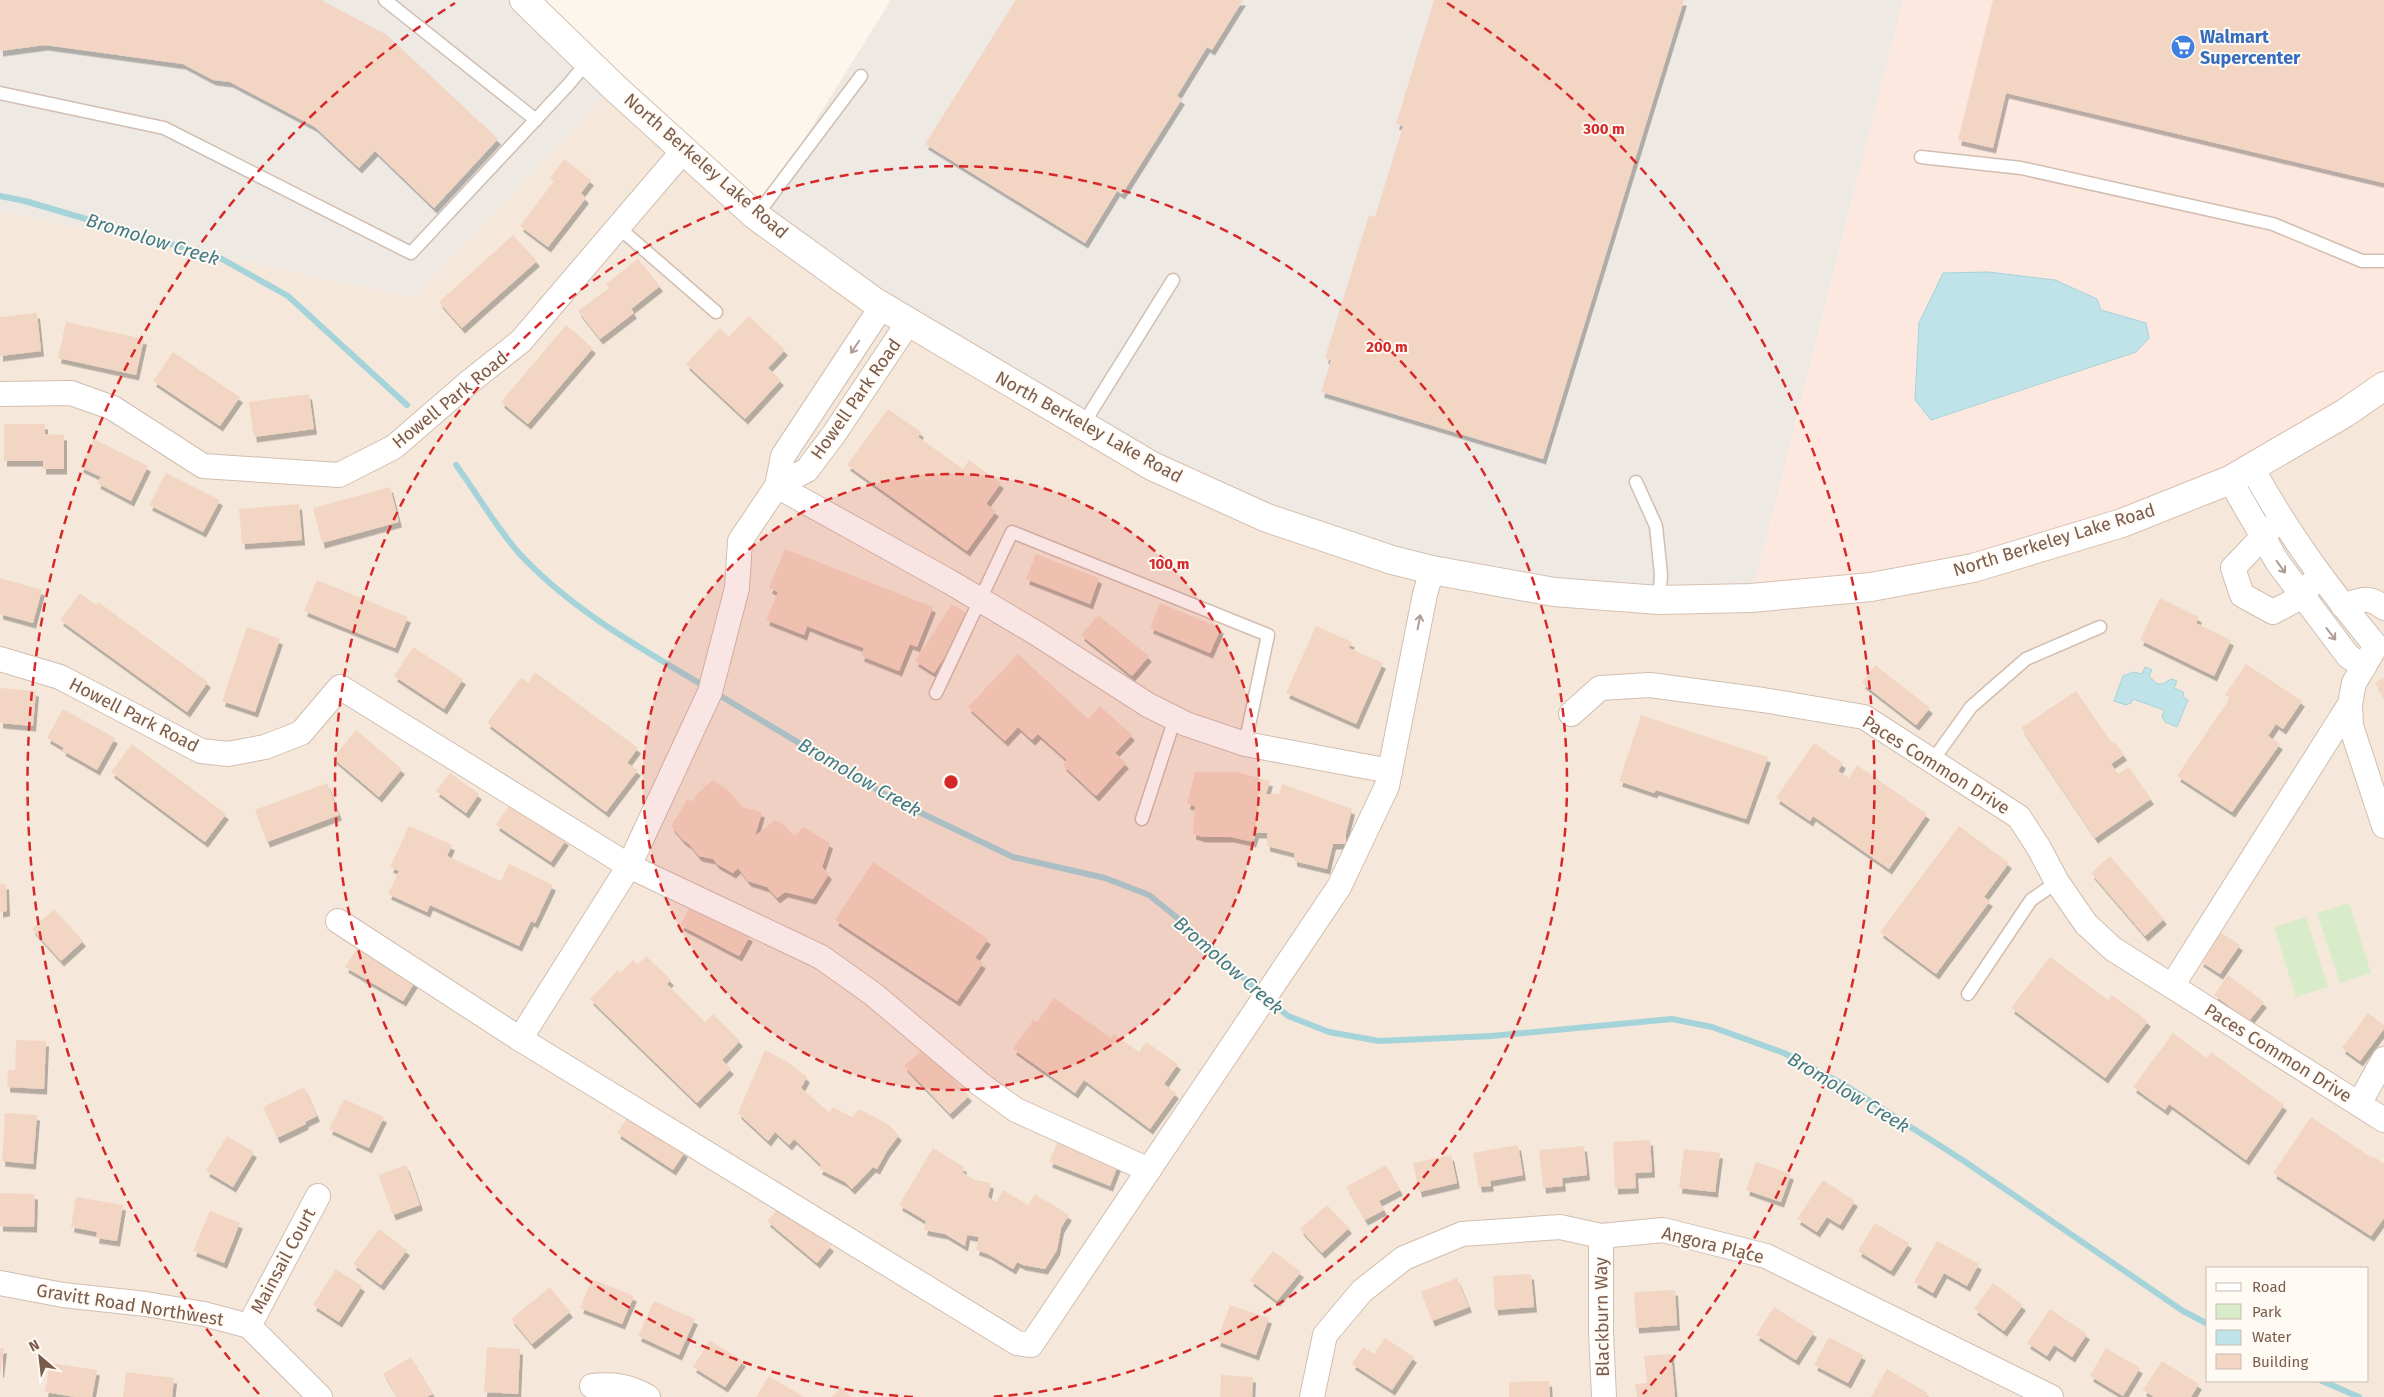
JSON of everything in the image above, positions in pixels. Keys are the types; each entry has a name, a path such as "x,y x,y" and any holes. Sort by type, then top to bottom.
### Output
{"street":[{"name":"North Berkeley Lake Road","path":"524,0 756,216 908,323 1152,466 1267,518 1392,560 1432,570 1554,592 1659,600 1751,598 1871,587 1973,568 2122,523 2241,474 2345,413 2384,386"},
{"name":"Howell Park Road","path":"0,394 22,392 71,393 112,408 203,466 339,474 394,447 468,383 521,341 684,150"},
{"name":"Howell Park Road","path":"777,486 783,456 882,306"},
{"name":"Howell Park Road","path":"777,486 807,470 851,409 908,323"},
{"path":"825,392 851,409"},
{"path":"799,431 824,447"},
{"path":"2241,474 2280,520 2343,606 2380,646 2354,682 2350,704 2351,726 2384,826"},
{"path":"2241,474 2261,536 2278,563 2348,656 2364,667"},
{"path":"520,1039 629,866 710,692 737,588 740,541 777,486 981,600 1148,705 1175,718 1245,744 1390,771"},
{"path":"2280,520 2261,536 2234,568 2242,595 2273,612 2303,596 2318,574"},
{"path":"338,921 520,1039 1009,1337 1031,1345 1339,887 1387,786 1432,570"},
{"path":"2343,606 2363,599 2374,600 2384,608"},
{"name":"Howell Park Road","path":"0,659 60,677 201,752 228,754 265,748 301,733 340,687 629,866"},
{"name":"Paces Common Drive","path":"1571,714 1600,688 1650,685 1864,717 1933,760 2019,818 2039,848 2057,882 2086,924 2113,949 2384,1120"},
{"path":"2172,986 2350,704"},
{"path":"629,866 821,957 873,994 980,1084 1016,1110 1149,1170"},
{"path":"2359,1104 2384,1059"},
{"name":"Mainsail Court","path":"249,1326 318,1196"},
{"name":"Angora Place","path":"1312,1397 1325,1335 1362,1292 1404,1258 1462,1234 1560,1227 1601,1236 1663,1230 1766,1256 2051,1397"},
{"name":"Blackburn Way","path":"1601,1236 1600,1332 1604,1397"},
{"name":"Gravitt Road Northwest","path":"0,1283 63,1295 146,1304 204,1314 249,1326 320,1397"},
{"path":"592,1386 615,1384 636,1390 648,1397"}],"lane":[{"path":"385,0 536,120"},
{"path":"0,93 164,128 411,253 536,120 588,61"},
{"path":"756,216 861,76"},
{"path":"1921,157 2021,168 2273,224 2362,261 2384,261"},
{"path":"618,227 716,312"},
{"path":"1082,426 1173,280"},
{"path":"1636,482 1656,526 1661,575 1659,600"},
{"path":"936,692 1012,532 1268,635 1245,744"},
{"path":"1933,760 1971,707 2026,659 2100,627"},
{"path":"1142,819 1175,718"},
{"path":"1968,994 2031,900 2057,882"}],"shaded area":[{"path":"0,0 524,0 614,87 414,297 0,211"},
{"path":"891,0 1903,0 1751,598 1511,603 1118,450 756,216"},
{"path":"1903,0 2384,0 2384,386 2236,477 1973,568 1751,598"},
{"path":"614,87 756,216 1751,598 2384,386 2384,1397 0,1397 0,211 414,297"}],"green space":[{"path":"2349,903 2371,973 2340,983 2317,913"},
{"path":"2306,917 2328,987 2296,997 2274,927"}],"water":[{"path":"1988,272 2055,280 2097,299 2101,310 2146,323 2149,338 2136,352 1931,420 1915,400 1919,323 1943,273"},
{"path":"2145,667 2152,670 2149,676 2157,684 2163,684 2171,679 2177,681 2174,688 2183,692 2184,698 2188,700 2177,727 2165,722 2162,716 2164,710 2133,699 2131,703 2126,705 2114,701 2123,676 2134,672 2142,674"}],"building":[{"path":"0,0 321,0 387,35 498,139 434,208 375,151 359,168 315,127 230,82 213,80 183,64 45,45 0,51"},
{"path":"1016,0 1243,0 1212,50 1207,47 1177,96 1182,99 1122,194 1117,191 1085,243 925,144"},
{"path":"1434,0 1684,0 1543,459 1321,392 1331,360 1325,358 1369,215 1375,217 1403,126 1396,124"},
{"name":"Walmart Supercenter","path":"1993,0 2384,0 2384,183 2006,93 1993,148 1958,140"},
{"path":"564,159 591,180 581,193 586,198 548,247 520,226 554,181 550,178"},
{"path":"513,235 537,261 462,328 439,302"},
{"path":"638,259 660,286 631,309 634,313 600,339 578,311 609,288 606,284"},
{"path":"37,313 41,351 0,356 0,317"},
{"path":"749,316 785,350 768,368 781,380 745,419 686,364 720,328 729,337"},
{"path":"66,322 144,339 136,375 58,358"},
{"path":"566,325 593,348 528,424 501,402"},
{"path":"173,352 240,397 220,426 153,381"},
{"path":"309,394 314,429 254,437 249,402"},
{"path":"888,409 921,432 918,437 963,469 969,460 1001,483 986,504 996,511 967,551 847,465"},
{"path":"4,424 45,424 45,434 64,435 64,469 43,469 43,461 4,461"},
{"path":"94,439 148,466 131,501 97,483 101,477 80,467"},
{"path":"166,473 220,500 203,532 149,505"},
{"path":"390,487 399,522 322,543 313,508"},
{"path":"299,504 302,540 242,544 239,509"},
{"path":"785,549 933,607 917,647 910,644 899,671 861,656 864,648 807,626 804,635 766,620 778,592 769,588"},
{"path":"1036,554 1099,578 1090,604 1026,579"},
{"path":"0,578 42,590 33,623 0,614"},
{"path":"317,580 408,617 395,648 304,611"},
{"path":"80,593 96,605 98,602 208,682 187,712 60,620"},
{"path":"2160,598 2199,617 2196,623 2231,640 2214,676 2140,640"},
{"path":"1160,603 1221,628 1210,653 1150,628"},
{"path":"952,604 971,616 934,673 915,661"},
{"path":"1098,615 1149,656 1132,676 1081,635"},
{"path":"1316,626 1352,642 1349,648 1383,663 1356,724 1286,693"},
{"path":"247,627 280,639 255,712 222,701"},
{"path":"413,647 463,679 444,709 394,676"},
{"path":"1018,654 1088,719 1100,706 1132,735 1115,753 1126,763 1096,796 1063,765 1067,760 1038,734 1032,740 1018,727 1005,741 968,707"},
{"path":"2246,664 2302,701 2283,729 2276,724 2268,736 2280,744 2232,812 2177,776 2230,698 2225,695"},
{"path":"1875,665 1930,708 1916,725 1862,683"},
{"path":"535,672 638,748 627,763 638,770 606,812 487,723 521,678 528,683"},
{"path":"2384,678 2384,698 2375,683"},
{"path":"0,688 36,691 33,726 0,723"},
{"path":"2076,691 2112,743 2114,741 2124,755 2111,764 2118,774 2129,767 2151,799 2095,838 2021,728"},
{"path":"63,709 115,738 97,770 62,750 64,748 47,738"},
{"path":"1641,715 1768,757 1746,819 1656,790 1654,793 1619,781"},
{"path":"356,730 402,769 379,797 333,758"},
{"path":"1814,743 1843,763 1838,771 1849,778 1857,765 1927,814 1889,869 1813,816 1810,821 1776,798"},
{"path":"132,744 226,814 205,842 111,772"},
{"path":"1195,772 1237,772 1270,781 1266,794 1279,794 1282,784 1352,809 1346,833 1346,844 1333,844 1327,869 1294,861 1294,853 1267,846 1267,833 1256,833 1253,842 1231,837 1203,837 1193,834 1195,806 1187,804"},
{"path":"450,773 479,794 466,813 436,791"},
{"path":"713,780 728,790 743,807 762,812 755,836 775,820 785,826 794,836 804,827 830,843 822,867 829,874 813,899 785,892 777,898 767,887 748,881 738,868 733,873 717,864 713,859 699,856 671,826 687,800 692,801"},
{"path":"327,783 339,815 267,842 255,810"},
{"path":"511,803 566,840 551,862 496,825"},
{"path":"409,826 452,845 447,856 501,881 509,864 553,885 535,923 531,921 519,946 430,905 427,912 388,894 399,871 390,867"},
{"path":"1959,826 2009,863 1984,897 1990,901 1936,974 1880,932"},
{"path":"2110,856 2164,919 2145,936 2091,873"},
{"path":"873,862 988,939 975,958 983,963 957,1001 835,920"},
{"path":"0,884 6,884 7,911 0,912"},
{"path":"691,905 750,936 739,956 680,925"},
{"path":"54,909 83,941 61,961 32,929"},
{"path":"2220,932 2240,945 2220,974 2200,961"},
{"path":"357,948 415,982 403,1001 345,967"},
{"path":"646,956 671,980 667,984 705,1022 713,1014 740,1041 722,1060 731,1069 697,1103 590,999 618,970 620,973 633,960 637,965"},
{"path":"2050,957 2108,1000 2112,995 2148,1021 2105,1078 2011,1008"},
{"path":"2228,975 2264,1002 2249,1021 2214,995"},
{"path":"1054,998 1111,1038 1114,1034 1139,1052 1146,1042 1178,1064 1164,1084 1176,1093 1150,1129 1084,1080 1075,1093 1013,1049 1033,1020 1037,1022"},
{"path":"2368,1013 2384,1025 2384,1029 2360,1061 2342,1048"},
{"path":"2173,1033 2207,1058 2211,1052 2284,1105 2246,1160 2169,1104 2165,1110 2133,1087"},
{"path":"16,1040 46,1041 44,1089 7,1087 8,1070 15,1070"},
{"path":"924,1048 969,1096 950,1114 904,1066"},
{"path":"765,1050 786,1061 807,1077 801,1088 829,1112 833,1107 852,1117 859,1109 888,1124 899,1135 877,1169 873,1167 852,1189 845,1182 819,1169 821,1165 794,1139 789,1145 775,1132 768,1141 738,1113"},
{"path":"304,1087 317,1116 305,1122 306,1124 277,1138 263,1107"},
{"path":"344,1099 384,1117 369,1148 329,1129"},
{"path":"5,1113 37,1115 33,1164 2,1161"},
{"path":"629,1115 685,1152 673,1170 617,1133"},
{"path":"2311,1117 2384,1164 2384,1218 2371,1236 2273,1173"},
{"path":"227,1136 254,1152 233,1187 206,1171"},
{"path":"1650,1140 1652,1172 1635,1173 1636,1188 1615,1189 1613,1142"},
{"path":"1058,1141 1118,1165 1110,1186 1049,1162"},
{"path":"1518,1145 1523,1175 1490,1181 1491,1186 1479,1187 1473,1153"},
{"path":"1584,1146 1587,1175 1562,1178 1563,1186 1543,1188 1539,1150"},
{"path":"933,1148 964,1167 963,1173 975,1180 991,1183 988,1197 996,1202 1003,1190 1028,1205 1035,1194 1069,1215 1061,1228 1057,1250 1045,1269 1017,1262 1013,1269 988,1254 976,1250 979,1237 967,1235 965,1246 945,1234 924,1230 926,1221 899,1205"},
{"path":"1684,1149 1720,1153 1715,1192 1679,1188"},
{"path":"1451,1155 1457,1183 1419,1192 1413,1163"},
{"path":"1756,1162 1791,1174 1781,1202 1746,1190"},
{"path":"406,1165 420,1205 393,1215 378,1175"},
{"path":"1386,1165 1400,1190 1379,1201 1384,1210 1365,1220 1346,1187"},
{"path":"1823,1180 1855,1201 1840,1225 1827,1217 1817,1232 1797,1219"},
{"path":"0,1193 35,1194 34,1227 0,1226"},
{"path":"76,1197 123,1205 117,1241 96,1238 97,1232 71,1227"},
{"path":"782,1204 831,1246 817,1263 767,1221"},
{"path":"1327,1205 1349,1228 1322,1253 1300,1229"},
{"path":"210,1211 240,1223 224,1263 193,1251"},
{"path":"1875,1223 1909,1243 1891,1271 1858,1251"},
{"path":"379,1229 407,1250 381,1285 353,1264"},
{"path":"1937,1241 1979,1264 1967,1286 1944,1273 1933,1293 1914,1282"},
{"path":"1273,1251 1301,1272 1277,1301 1250,1280"},
{"path":"336,1269 362,1286 339,1322 313,1305"},
{"path":"1531,1274 1534,1307 1495,1310 1493,1276"},
{"path":"1457,1278 1469,1307 1432,1321 1421,1292"},
{"path":"592,1279 634,1296 622,1324 580,1308"},
{"path":"1993,1283 2023,1305 2004,1331 1974,1309"},
{"path":"550,1287 570,1312 532,1344 511,1319"},
{"path":"1675,1290 1677,1325 1636,1328 1634,1292"},
{"path":"654,1301 695,1319 679,1355 638,1336"},
{"path":"1230,1305 1269,1318 1256,1355 1217,1341"},
{"path":"1774,1307 1814,1332 1796,1360 1756,1335"},
{"path":"2050,1309 2087,1334 2072,1357 2054,1345 2047,1356 2027,1343"},
{"path":"1829,1337 1863,1355 1848,1383 1814,1365"},
{"path":"1385,1338 1414,1357 1392,1390 1352,1364 1363,1347 1374,1354"},
{"path":"710,1340 743,1361 725,1387 693,1367"},
{"path":"487,1347 520,1349 518,1394 484,1392"},
{"path":"0,1348 4,1348 1,1372 0,1372"},
{"path":"2106,1348 2140,1368 2123,1396 2090,1376"},
{"path":"1671,1354 1675,1397 1637,1397 1635,1384 1647,1383 1644,1356"},
{"path":"411,1357 433,1394 427,1397 398,1397 383,1374"},
{"path":"2162,1361 2199,1384 2191,1397 2154,1397 2143,1390"},
{"path":"50,1363 97,1370 92,1397 75,1397 45,1392"},
{"path":"1887,1369 1928,1393 1926,1397 1871,1397"},
{"path":"126,1372 174,1378 172,1397 123,1397"},
{"path":"1221,1375 1253,1377 1252,1397 1220,1397"},
{"path":"769,1376 804,1397 756,1397"},
{"path":"1549,1381 1550,1397 1509,1397 1509,1382"},
{"path":"841,1387 851,1397 832,1397"}],"waterway":[{"name":"Bromolow Creek","path":"0,196 25,201 222,259 288,296 407,405"},
{"name":"Bromolow Creek","path":"456,465 494,521 518,552 538,573 560,592 607,626 706,687"},
{"name":"Bromolow Creek","path":"714,692 896,801 1013,857 1105,878 1149,895 1186,925 1261,994"},
{"name":"Bromolow Creek","path":"1269,1000 1288,1016 1329,1032 1379,1041 1491,1036 1672,1019 1712,1027 1784,1053 1848,1087 1964,1161 2183,1311 2206,1323"},
{"name":"Bromolow Creek","path":"2324,1382 2359,1397"}],"place":[{"name":"Walmart Supercenter","path":"2183,47"}]}
